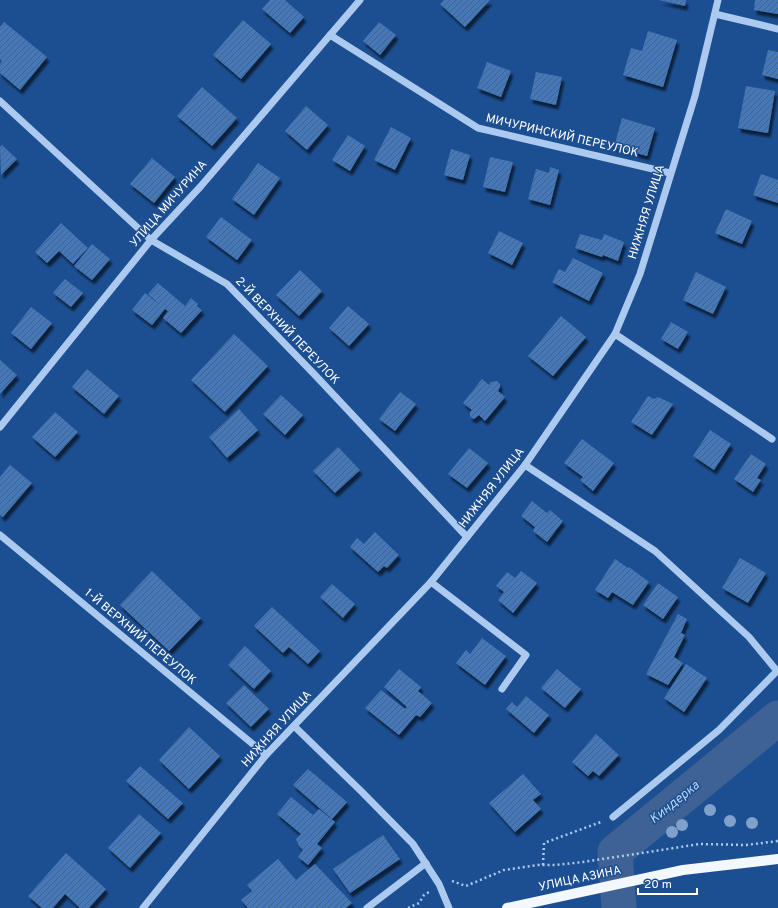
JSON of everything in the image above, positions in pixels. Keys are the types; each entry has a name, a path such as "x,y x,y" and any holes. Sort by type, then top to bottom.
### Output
{"main road":[{"name":"УЛИЦА АЗИНА","path":"509,907 683,870 778,859"}],"street":[{"name":"УЛИЦА МИЧУРИНА","path":"0,427 151,240 200,186 360,0"},
{"name":"НИЖНЯЯ УЛИЦА","path":"143,908 266,756 431,582 525,465 615,334 640,274 695,96 718,0"},
{"path":"715,14 778,29"},
{"name":"МИЧУРИНСКИЙ ПЕРЕУЛОК","path":"330,35 478,128 670,173"},
{"name":"2-Й ВЕРХНИЙ ПЕРЕУЛОК","path":"0,101 151,240 227,284 315,375 467,537"},
{"path":"615,334 772,438"},
{"path":"525,465 655,551 749,637 777,671 719,730 613,817"},
{"name":"1-Й ВЕРХНИЙ ПЕРЕУЛОК","path":"0,535 266,756"},
{"path":"431,582 526,655 502,689"},
{"path":"294,726 413,844 440,886 450,908"},
{"path":"367,908 426,863"}],"path":[{"path":"544,865 544,843 613,817"},
{"path":"408,908 419,903 424,895 451,881 466,886 504,870 583,862 700,844 746,845 778,841"}],"building":[{"path":"270,0 285,0 304,17 290,33 262,9"},
{"path":"444,0 490,0 465,27 440,4"},
{"path":"659,0 686,0 685,6"},
{"path":"755,0 778,0 778,14 754,10"},
{"path":"243,20 271,44 241,79 213,55"},
{"path":"4,22 47,57 20,90 0,73 0,64 2,61 0,59 0,27"},
{"path":"379,22 396,35 380,55 363,41"},
{"path":"648,31 677,40 663,87 623,75 631,48 642,51"},
{"path":"768,50 778,52 778,79 762,75"},
{"path":"487,62 511,71 501,97 477,88"},
{"path":"536,72 562,77 556,105 530,99"},
{"path":"746,86 775,91 768,133 738,128"},
{"path":"202,87 237,118 212,146 177,116"},
{"path":"306,106 328,125 307,150 285,131"},
{"path":"622,118 655,128 647,156 614,147"},
{"path":"391,127 411,138 395,170 374,160"},
{"path":"348,135 365,146 350,171 332,160"},
{"path":"2,145 17,159 1,175 0,147"},
{"path":"451,149 470,155 463,180 444,175"},
{"path":"490,157 513,162 505,192 483,187"},
{"path":"152,158 175,177 154,203 130,184"},
{"path":"258,163 280,178 254,215 232,199"},
{"path":"550,167 559,170 550,205 528,199 536,169 549,173"},
{"path":"761,174 778,180 778,203 753,195"},
{"path":"726,209 752,221 742,244 715,233"},
{"path":"221,217 252,240 237,260 206,237"},
{"path":"61,223 88,248 73,264 59,251 47,263 35,252"},
{"path":"499,231 523,243 512,265 488,253"},
{"path":"580,234 602,240 604,234 624,242 618,261 603,255 602,257 575,248"},
{"path":"92,244 110,259 92,280 74,266"},
{"path":"573,258 603,273 589,301 552,282 559,269 565,272"},
{"path":"300,270 322,291 299,316 276,295"},
{"path":"696,272 726,287 713,314 683,300"},
{"path":"65,279 83,293 71,307 53,293"},
{"path":"158,283 185,306 191,298 202,310 181,333 163,318 168,311 165,309 152,325 132,310 145,293 160,305 148,294"},
{"path":"348,306 369,324 349,346 329,328"},
{"path":"31,307 52,323 31,349 11,333"},
{"path":"561,316 586,337 553,376 528,356"},
{"path":"671,322 688,332 678,349 661,339"},
{"path":"234,334 268,366 225,412 191,380"},
{"path":"0,360 17,375 0,394"},
{"path":"87,369 119,396 104,414 72,387"},
{"path":"482,379 489,385 491,382 497,381 500,384 498,391 505,397 485,421 479,415 474,419 470,417 470,412 472,410 463,403"},
{"path":"400,392 416,404 395,431 379,419"},
{"path":"281,395 303,415 285,435 263,414"},
{"path":"648,396 654,399 658,397 673,404 652,435 631,422"},
{"path":"239,409 258,430 227,458 209,437"},
{"path":"55,412 78,432 55,457 32,437"},
{"path":"710,430 731,444 714,470 693,456"},
{"path":"582,439 614,463 593,491 580,480 583,477 564,463"},
{"path":"338,447 360,470 335,493 313,471"},
{"path":"469,448 488,463 467,488 448,474"},
{"path":"751,454 766,464 757,478 761,480 753,492 734,479"},
{"path":"10,465 32,483 3,517 0,515 0,477"},
{"path":"532,501 547,513 550,510 563,521 547,542 533,531 535,527 521,516"},
{"path":"375,532 399,555 387,568 384,566 378,572 350,547 357,538 364,544"},
{"path":"740,558 766,573 748,603 722,588"},
{"path":"615,559 628,568 629,567 649,582 633,605 612,592 608,598 595,590"},
{"path":"152,571 201,618 169,651 120,605"},
{"path":"521,571 537,583 513,613 498,600 504,592 496,586 507,572 515,578"},
{"path":"658,583 678,597 663,619 643,605"},
{"path":"332,584 355,604 343,618 320,597"},
{"path":"272,607 320,651 308,664 289,647 283,653 254,626"},
{"path":"678,614 687,619 681,633 685,635 674,657 683,663 668,685 646,674"},
{"path":"482,638 506,656 485,685 456,663 466,650 470,654"},
{"path":"245,646 271,671 254,689 228,665"},
{"path":"686,664 707,678 684,712 664,698"},
{"path":"399,669 421,687 418,691 432,703 420,717 416,715 399,735 365,708 381,690 405,709 407,707 384,687"},
{"path":"557,669 581,689 565,708 541,688"},
{"path":"244,685 269,709 251,727 226,703"},
{"path":"526,696 549,715 534,733 506,709 512,702 517,707"},
{"path":"189,727 220,756 189,789 159,760"},
{"path":"596,734 619,755 599,776 593,771 588,776 572,762"},
{"path":"140,766 183,803 168,819 126,781"},
{"path":"308,769 347,802 332,819 293,785"},
{"path":"523,774 541,794 533,800 541,809 515,832 489,803"},
{"path":"291,797 313,815 319,809 335,822 317,844 322,848 308,865 298,857 303,850 299,846 296,839 301,834 277,814"},
{"path":"139,814 161,833 130,868 108,848"},
{"path":"383,835 400,859 350,893 333,869"},
{"path":"66,853 106,889 89,908 80,908 65,894 53,908 42,908 28,896"},
{"path":"278,859 296,880 315,864 352,903 346,908 248,908 241,900 252,891 247,885"}],"waterway":[{"name":"Киндерка","path":"619,908 615,852 778,718"}]}
